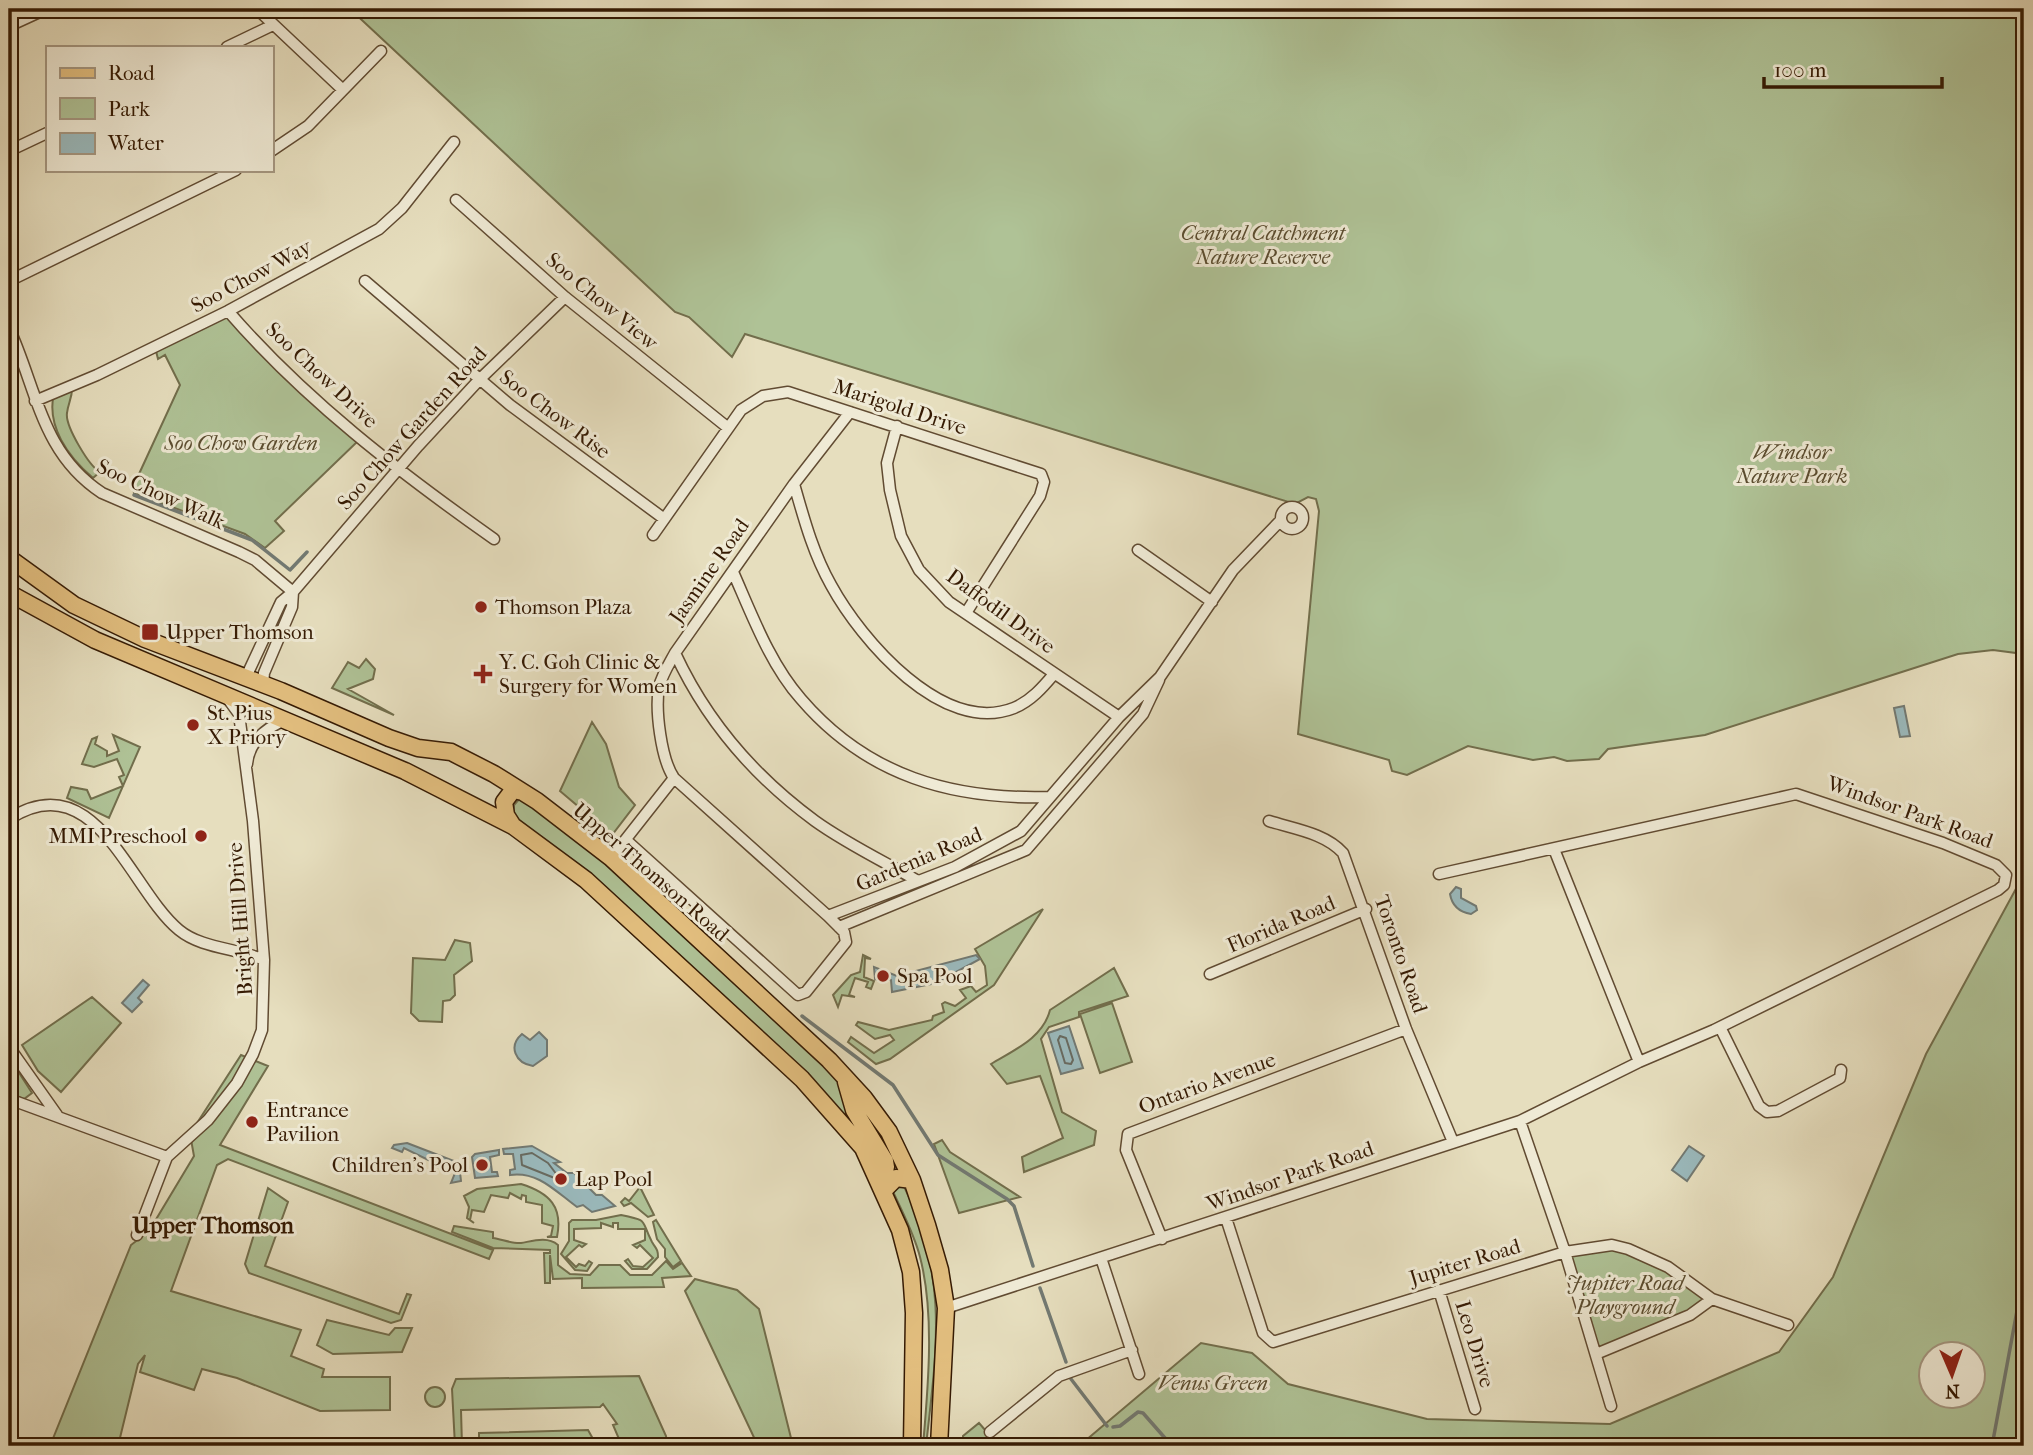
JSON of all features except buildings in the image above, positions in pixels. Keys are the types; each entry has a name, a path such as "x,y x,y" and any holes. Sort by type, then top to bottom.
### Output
{"main road":[{"name":"Upper Thomson Road","path":"9,558 74,605 145,639 246,677 389,738 418,747 451,752 523,792 611,858 829,1060 864,1098 889,1132 912,1180 940,1270 946,1308 939,1446"},
{"path":"9,593 135,657 228,699 286,719 404,771 513,826 596,888 802,1079 863,1148 900,1230 911,1272 915,1313 912,1446"},
{"path":"62,622 72,615 74,605"},
{"path":"135,657 131,651 133,646 145,639"},
{"path":"513,826 506,815 504,802 513,790 523,792"},
{"path":"846,1080 854,1110 885,1161 886,1167 880,1183"},
{"path":"880,1183 896,1178 912,1180"}],"street":[{"path":"9,26 46,9"},
{"path":"257,9 344,90"},
{"path":"229,46 273,25"},
{"path":"273,151 308,126 381,51"},
{"path":"9,151 46,133"},
{"name":"Soo Chow Way","path":"35,401 97,375 228,311 379,229 402,208 454,142"},
{"path":"9,281 232,172"},
{"name":"Soo Chow View","path":"456,200 565,297 727,427"},
{"name":"Soo Chow Rise","path":"365,281 479,380 663,517"},
{"name":"Soo Chow Garden Road","path":"246,677 281,602 293,592 397,470 479,380 565,297"},
{"name":"Soo Chow Drive","path":"228,311 286,371 397,470 494,539"},
{"name":"Soo Chow Walk","path":"9,328 35,401 65,461 81,478 102,493 247,556 293,592"},
{"name":"Marigold Drive","path":"653,534 727,427 751,402 775,393 788,392 1041,474 1044,482 1040,496 965,613"},
{"name":"Jasmine Road","path":"674,778 664,761 658,694 663,676 675,653 794,484 850,412"},
{"name":"Daffodil Drive","path":"897,426 887,463 894,513 901,536 919,570 932,586 965,613 1119,717"},
{"path":"794,484 807,533 831,586 879,652 909,680 964,712 985,713 1016,708 1037,694 1054,674"},
{"name":"Gardenia Road","path":"839,928 1026,850 1143,714 1160,677 1245,555 1281,520"},
{"path":"1138,550 1212,602"},
{"path":"733,572 782,672 801,699 851,746 918,782 1000,797 1050,797"},
{"name":"Soo Chow Garden Road","path":"263,684 264,673 292,607 293,592"},
{"path":"675,653 703,705 758,773 816,821 918,881"},
{"name":"Gardenia Road","path":"828,916 955,867 1009,840 1119,717 1160,677"},
{"name":"Bright Hill Drive","path":"136,1235 167,1157 208,1120 237,1083 262,1030 264,960 247,770 239,714 228,699"},
{"name":"Bright Hill Drive","path":"247,770 248,754 262,733 286,719"},
{"path":"611,858 674,778 828,916 847,937 843,947 806,992 798,995 626,840"},
{"name":"Windsor Park Road","path":"946,1308 1520,1121 1639,1062 1720,1027 1998,890 2004,885 2006,875 1996,865 1806,794 1796,794 1439,874"},
{"path":"9,819 28,807 46,806 82,817 111,839 124,854 137,878 180,931 207,944 264,960"},
{"name":"Toronto Road","path":"1269,821 1334,844 1343,853 1366,909 1406,1029 1452,1142"},
{"path":"1554,849 1639,1062"},
{"name":"Florida Road","path":"1210,974 1366,909"},
{"path":"1720,1027 1759,1106 1767,1111 1778,1111 1840,1077 1841,1070"},
{"name":"Ontario Avenue","path":"1162,1239 1126,1150 1128,1134 1406,1029"},
{"path":"9,1047 58,1116"},
{"path":"9,1099 167,1157"},
{"path":"1520,1121 1565,1252 1611,1406"},
{"name":"Jupiter Road","path":"1226,1218 1264,1333 1273,1342 1565,1252 1612,1245 1628,1249 1668,1267 1712,1299 1788,1325"},
{"path":"1101,1258 1139,1374"},
{"name":"Leo Drive","path":"1438,1290 1475,1409"},
{"path":"1595,1354 1690,1315 1712,1299"},
{"path":"990,1432 1059,1376 1132,1350"}],"green space":[{"name":"Central Catchment Nature Reserve","path":"350,9 2024,9 2024,654 1993,650 1958,654 1705,735 1608,749 1599,759 1567,761 1554,757 1533,760 1468,746 1407,775 1392,771 1389,760 1298,734 1319,511 1316,499 1308,497 1295,504 745,334 732,357 689,317 675,312"},
{"name":"Soo Chow Garden","path":"227,311 359,440 275,521 284,531 265,548 245,534 134,493 133,487 180,385 165,355 158,359 155,347"},
{"path":"72,385 67,419 79,445 100,472 93,478 68,451 53,417 54,393"},
{"path":"366,659 375,669 373,679 348,689 394,715 332,688 348,662 359,668"},
{"path":"592,722 606,744 619,787 635,805 612,835 560,791"},
{"path":"113,735 140,747 123,786 119,777 124,775 117,759 94,767 82,764 92,739 97,737 95,744 107,751 107,756 119,751"},
{"path":"123,786 109,818 67,798 71,787 87,790 91,799"},
{"path":"521,797 537,801 829,1060 902,1157 876,1176 802,1079 513,821 514,805"},
{"name":"Venus Green","path":"2024,874 2024,1446 1079,1446 1201,1343 1252,1353 1288,1384 1427,1419 1610,1424 1779,1352 1833,1277 1926,1054"},
{"path":"1043,909 994,985 890,1059 876,1064 848,1042 851,1037 874,1053 894,1040 890,1035 875,1039 856,1025 858,1022 889,1030 932,1020 933,1016 944,1012 942,1004 945,1002 955,1006 966,998 960,990 971,986 976,992 987,985 985,966 975,949"},
{"path":"455,940 470,943 472,961 454,975 455,995 450,1000 443,1001 442,1022 419,1021 411,1013 413,958 445,960"},
{"path":"863,955 871,959 865,958 864,977 874,981 871,989 866,987 868,982 855,978 849,995 855,997 842,995 838,1007 833,995 851,975 860,972"},
{"path":"1114,968 1128,996 1079,1012 1079,1017 1049,1027 1041,1039 1062,1112 1096,1131 1094,1145 1024,1172 1022,1157 1063,1138 1040,1076 1007,1084 991,1064 1034,1036 1050,1010"},
{"path":"92,997 121,1023 61,1092 38,1071 22,1045"},
{"path":"1112,1003 1132,1062 1100,1073 1080,1014"},
{"path":"241,1055 268,1066 220,1145 493,1250 489,1259 228,1159 217,1165 171,1291 301,1330 291,1356 324,1369 322,1377 390,1377 390,1410 320,1411 237,1378 202,1369 194,1390 140,1372 145,1355 138,1364 118,1446 50,1446 131,1245 149,1231 194,1156 190,1134"},
{"path":"9,1057 32,1093 24,1099 9,1093"},
{"path":"942,1140 950,1152 1020,1197 959,1213 934,1144"},
{"path":"902,1182 917,1216 927,1249 936,1312 934,1376 926,1446 923,1446 929,1351 928,1302 917,1248 891,1187"},
{"path":"521,1184 540,1192 552,1203 558,1217 557,1237 547,1237 551,1236 553,1226 542,1223 542,1205 526,1202 526,1196 522,1195 521,1199 510,1193 508,1198 491,1195 484,1212 472,1210 470,1220 474,1223 467,1218 469,1207 464,1196 477,1189"},
{"path":"640,1187 654,1215 648,1217 631,1203 624,1206 621,1202 625,1198 629,1201"},
{"path":"268,1188 288,1202 265,1266 399,1314 407,1294 411,1295 401,1320 391,1323 249,1273 245,1264"},
{"path":"621,1215 643,1222 658,1257 647,1269 632,1269 625,1261 628,1259 633,1266 643,1267 653,1258 640,1245 637,1248 633,1245 645,1240 645,1229 618,1229 618,1223 613,1223 613,1227 601,1223 601,1228 574,1229 574,1240 586,1244 582,1247 579,1245 566,1257 576,1267 579,1264 585,1266 589,1261 592,1263 587,1271 575,1270 561,1254 569,1241 569,1223 572,1220 596,1220"},
{"path":"656,1220 681,1261 673,1267 657,1239 653,1222"},
{"path":"454,1226 493,1232 493,1238 514,1243 540,1240 554,1242 558,1245 558,1265 570,1274 590,1275 599,1265 620,1265 630,1275 652,1275 666,1261 673,1269 682,1263 691,1276 662,1278 664,1287 582,1288 582,1278 553,1279 550,1255 550,1283 545,1283 544,1253 550,1253 550,1250 493,1248 452,1232"},
{"name":"Jupiter Road Playground","path":"1612,1245 1668,1267 1712,1299 1666,1325 1596,1354 1565,1252"},
{"path":"695,1279 737,1290 759,1309 793,1446 758,1446 685,1291"},
{"path":"327,1320 389,1335 395,1328 412,1328 402,1352 333,1354 317,1345"},
{"path":"639,1376 666,1436 667,1446 622,1446 613,1425 617,1424 603,1404 600,1407 461,1410 462,1446 455,1446 452,1389 456,1379"},
{"path":"435,1387 442,1390 445,1397 442,1404 435,1407 428,1404 425,1397 428,1390"},
{"path":"979,1423 999,1446 963,1446 963,1436"},
{"path":"588,1430 597,1446 582,1446 579,1443 479,1446 479,1433"}],"water":[{"path":"1904,706 1910,736 1900,737 1894,708"},
{"path":"1456,887 1461,889 1461,898 1476,906 1477,910 1471,914 1457,908 1450,894"},
{"path":"976,955 980,959 936,983 892,992 891,980 886,979 885,982 875,979 874,967 897,976"},
{"path":"143,980 149,985 138,998 142,1002 132,1012 122,1003"},
{"path":"1069,1026 1083,1068 1061,1074 1048,1033"},
{"path":"539,1032 547,1040 547,1056 533,1066 518,1058 515,1044 522,1034 530,1040"},
{"path":"407,1143 459,1163 461,1181 451,1183 455,1173 404,1148 402,1152 392,1148 394,1145"},
{"name":"Lap Pool","path":"532,1146 560,1162 554,1163 567,1173 574,1173 596,1195 602,1195 615,1206 592,1212 583,1205 577,1207 538,1179 510,1175 510,1170 515,1169 513,1154 504,1154 503,1149"},
{"path":"1689,1146 1704,1156 1687,1181 1672,1170"},
{"name":"Children's Pool","path":"499,1150 499,1155 490,1157 492,1172 497,1172 498,1176 475,1178 472,1157 475,1154"}],"waterway":[{"path":"134,495 252,540 290,570 307,552"},
{"path":"571,817 612,846"},
{"path":"802,1016 893,1085 938,1155 1014,1206 1033,1266"},
{"path":"1992,1446 2024,1273"},
{"path":"1040,1288 1066,1362"},
{"path":"1071,1379 1107,1426"},
{"path":"1113,1427 1120,1426 1138,1412 1143,1413 1172,1446"}],"place":[{"name":"Thomson Plaza","path":"481,607"},
{"name":"Upper Thomson","path":"150,632"},
{"name":"Y. C. Goh Clinic & Surgery for Women","path":"483,674"},
{"name":"St. Pius X Priory","path":"193,725"},
{"name":"MMI Preschool","path":"201,836"},
{"name":"Spa Pool","path":"883,976"},
{"name":"Entrance Pavilion","path":"252,1122"},
{"name":"Children's Pool","path":"482,1165"},
{"name":"Lap Pool","path":"561,1179"}],"district":[{"name":"Upper Thomson","path":"213,1225"}],"park label":[{"name":"Windsor Nature Park","path":"1792,464"}]}
